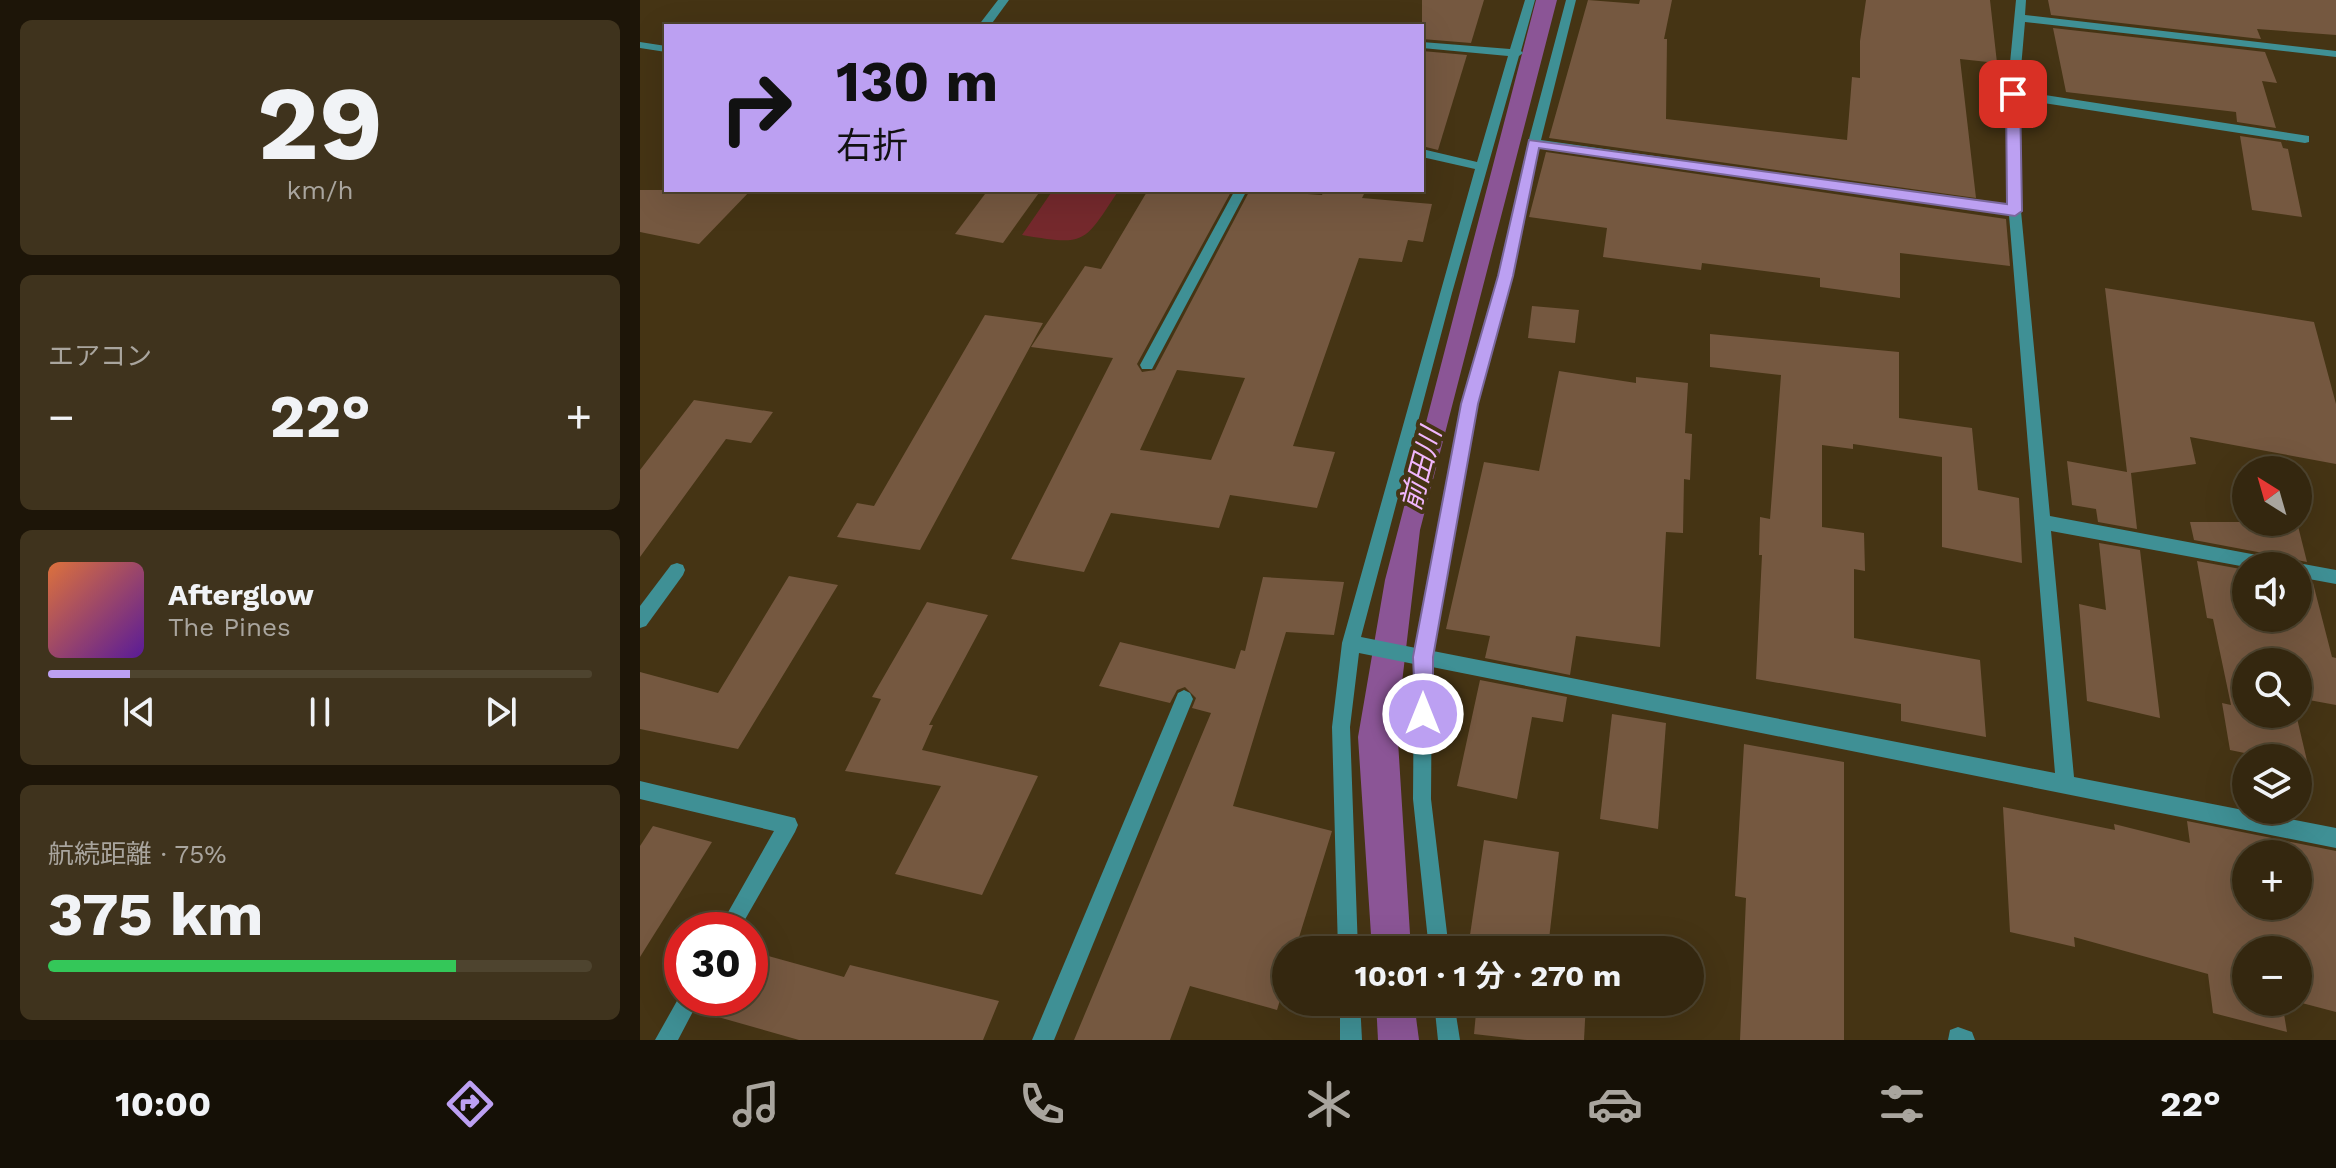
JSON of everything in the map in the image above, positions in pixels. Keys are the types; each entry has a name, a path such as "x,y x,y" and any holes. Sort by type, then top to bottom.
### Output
{"street":[{"path":"986,24 1004,0"},
{"path":"1348,936 1341,727 1353,644 1530,0"},
{"path":"1437,936 1422,799 1422,657 1469,404 1505,276 1534,143 1571,0"},
{"path":"2021,0 2013,94 2015,211 2065,785"},
{"path":"2020,18 2336,54"},
{"path":"640,45 664,49"},
{"path":"1424,45 1517,53"},
{"path":"2013,94 2305,139"},
{"path":"1534,143 2015,211"},
{"path":"1424,153 1482,167"},
{"path":"1147,365 1240,192"},
{"path":"2042,522 2232,557"},
{"path":"640,620 677,570"},
{"path":"2312,573 2336,577"},
{"path":"1353,644 2336,838"},
{"path":"1043,1040 1184,699"},
{"path":"640,790 788,825 738,912"},
{"path":"666,1040 680,1016"},
{"path":"1350,1016 1351,1040"},
{"path":"1446,1016 1449,1040"}],"shaded area":[{"path":"1052,192 1118,192 1090,231 1081,237 1060,240 1022,235"}],"water":[{"name":"前田川","path":"1536,0 1557,0 1420,530 1397,725 1410,936 1371,936 1358,737 1385,580"},
{"path":"1377,1016 1416,1016 1419,1040 1378,1040"}],"building":[{"path":"1422,0 1484,0 1471,43 1424,39"},
{"path":"1588,0 1639,4 1640,0 1672,0 1664,39 1667,39 1666,119 1847,140 1852,77 1860,78 1860,41 1866,0 1990,0 1997,63 1960,59 1976,198 1549,138"},
{"path":"2048,0 2336,0 2336,35 2257,29 2261,39 2051,15"},
{"path":"2053,28 2265,52 2277,83 2262,81 2276,128 2237,122 2236,112 2066,92"},
{"path":"1424,51 1467,55 1438,150 1424,146"},
{"path":"2240,136 2281,142 2283,148 2288,149 2302,217 2252,210"},
{"path":"1546,152 2006,219 2010,266 1900,253 1900,298 1820,287 1820,278 1702,263 1701,270 1603,257 1607,228 1529,217"},
{"path":"640,190 749,192 699,244 640,232"},
{"path":"986,192 1040,192 1003,243 955,234"},
{"path":"1147,192 1231,192 1137,364 1142,372 1155,370 1249,192 1322,195 1323,192 1348,192 1364,194 1362,198 1432,204 1423,242 1408,240 1402,262 1359,258 1293,446 1335,452 1317,508 1230,495 1219,528 1111,513 1084,572 1011,559 1113,358 1031,347 1085,266 1101,269","holes":["1177,370 1245,378 1211,460 1140,450"]},
{"path":"2105,288 2314,322 2336,404 2336,464 2312,460 2312,456 2293,456 2190,437 2196,464 2131,473 2137,529 2098,522 2096,509 2072,505 2067,461 2127,472"},
{"path":"1532,306 1579,310 1575,343 1528,338"},
{"path":"985,315 1043,323 920,550 837,537 857,503 874,506"},
{"path":"1710,334 1899,352 1899,418 1972,428 1978,490 2019,498 2022,563 1942,547 1942,457 1853,444 1853,449 1822,445 1822,527 1864,533 1865,571 1854,569 1854,638 1980,660 1986,737 1901,721 1901,704 1756,679 1762,555 1759,555 1760,517 1770,519 1781,375 1710,367"},
{"path":"1559,371 1636,383 1636,377 1688,383 1685,433 1692,434 1690,480 1684,479 1683,533 1666,532 1660,647 1576,636 1570,675 1485,658 1490,636 1446,629 1484,462 1539,471"},
{"path":"694,400 773,412 751,443 726,439 640,557 640,470"},
{"path":"2190,522 2232,522 2232,536 2300,536 2304,552 2258,552 2194,540"},
{"path":"2099,543 2140,550 2160,718 2087,701 2079,604 2106,610"},
{"path":"2197,561 2232,567 2232,632 2312,632 2313,583 2332,657 2336,658 2336,705 2312,701 2312,648 2232,648 2232,728 2299,728 2303,744 2232,744 2230,750 2222,703 2231,705 2213,619 2207,618"},
{"path":"789,576 838,585 738,749 640,729 640,672 718,693"},
{"path":"1263,577 1344,582 1334,635 1286,632 1233,806 1332,831 1299,936 1272,936 1272,1009 1190,986 1170,1040 1074,1040 1211,713 1192,708 1196,698 1185,687 1177,690 1170,703 1099,686 1120,642 1235,669 1241,650 1245,651"},
{"path":"927,602 988,615 929,725 933,725 922,750 1038,776 982,895 895,874 941,786 845,771 881,699 872,697"},
{"path":"1480,680 1567,697 1563,722 1532,717 1517,799 1457,786"},
{"path":"1612,714 1666,723 1658,829 1600,819"},
{"path":"1744,744 1844,762 1844,1040 1740,1040 1746,898 1735,896"},
{"path":"2003,807 2115,830 2114,824 2190,843 2187,821 2281,840 2232,840 2232,920 2312,920 2312,846 2336,851 2336,1012 2312,1006 2312,936 2232,936 2232,1016 2284,1016 2287,1032 2213,1013 2208,974 2074,937 2075,947 2010,932"},
{"path":"653,826 712,842 668,912 664,912 664,919 640,957 640,846"},
{"path":"1484,840 1559,852 1549,936 1470,935"},
{"path":"768,956 844,977 850,965 999,1001 983,1040 799,1040 715,1016 768,1016"},
{"path":"1476,1016 1585,1016 1584,1040 1527,1040 1474,1034"}],"route":[{"path":"1423,714 1423,657 1469,404 1505,276 1534,143 2015,211 2013,94"}]}
